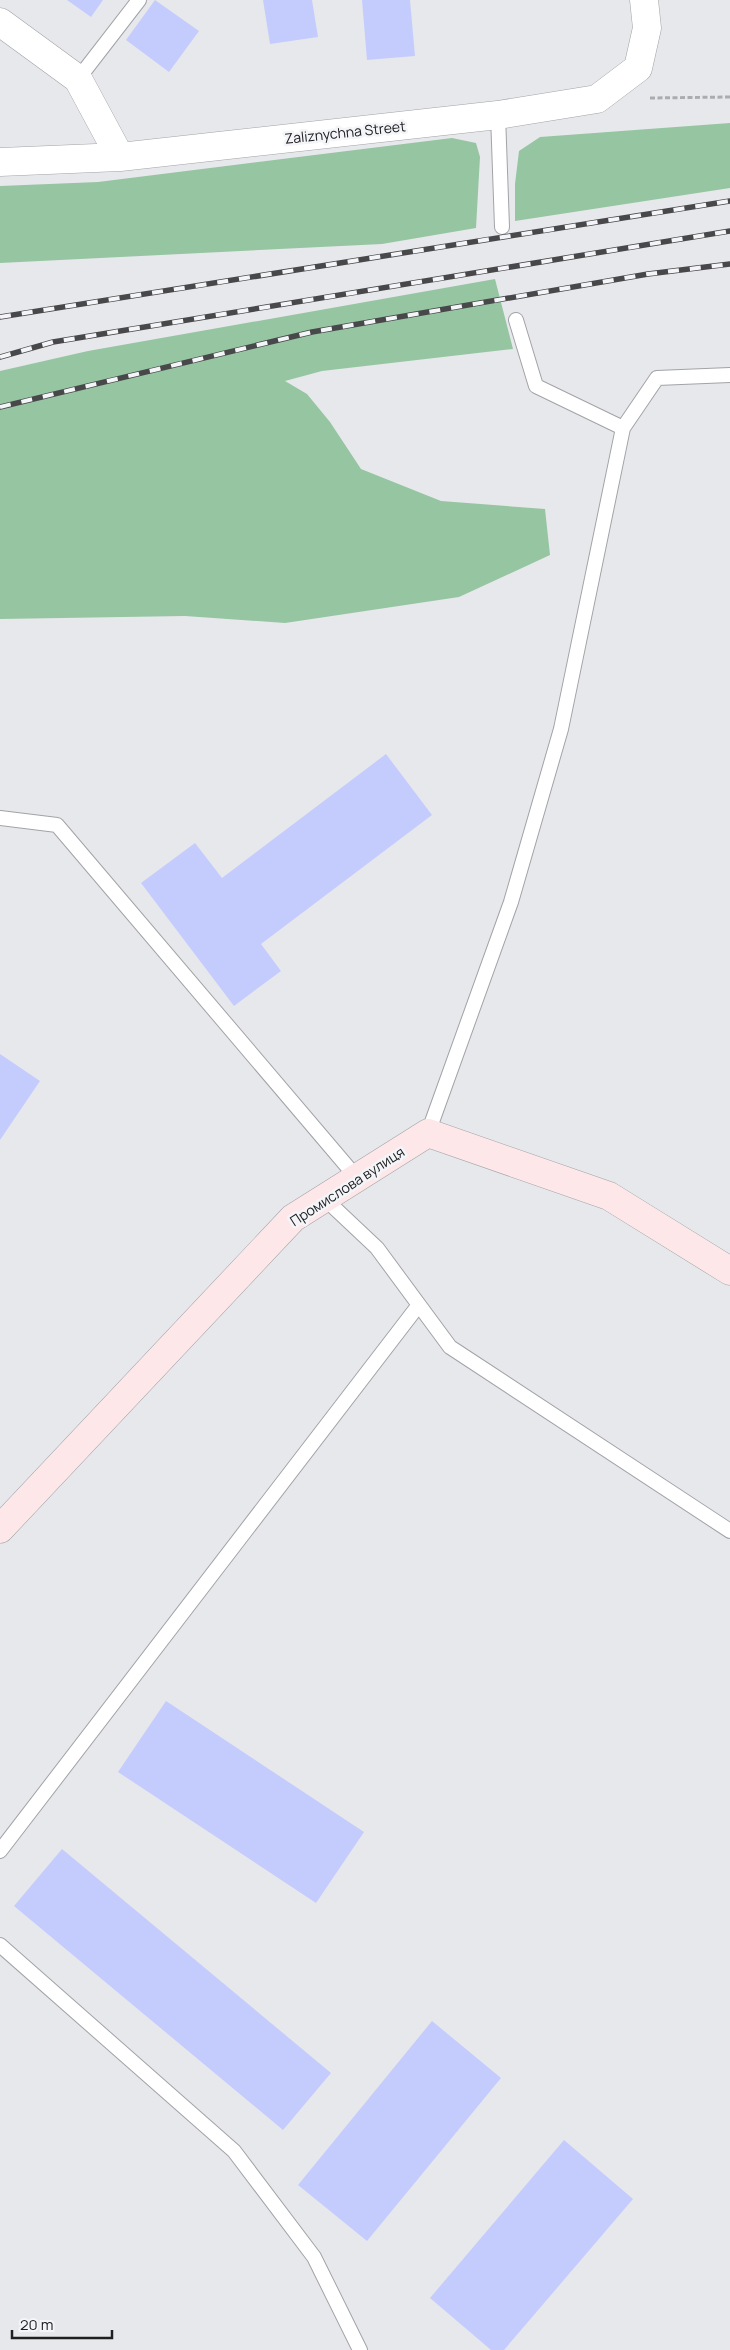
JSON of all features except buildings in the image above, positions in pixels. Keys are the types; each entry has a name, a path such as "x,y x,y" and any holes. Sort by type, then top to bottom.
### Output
{"street":[{"name":"Zaliznychna Street","path":"0,162 120,157 498,115 597,99 638,68 648,28 644,0"},
{"path":"0,22 78,79 120,157"},
{"path":"428,1133 608,1196 730,1271"},
{"name":"Промислова вулиця","path":"0,1529 293,1218 428,1133"}],"lane":[{"path":"78,79 139,0"},
{"path":"498,115 502,227"},
{"path":"516,320 536,386 623,428"},
{"path":"428,1133 510,902 561,729 623,428 657,378 730,375"},
{"path":"0,818 57,825 357,1178"},
{"path":"325,1198 377,1248 450,1347 730,1531"},
{"path":"0,1851 418,1306"},
{"path":"0,1945 234,2151 314,2257 360,2350"}],"path":[{"path":"645,99 730,97"}],"green space":[{"path":"730,123 730,188 515,221 515,184 519,151 540,137"},
{"path":"452,138 476,143 480,157 476,228 382,244 0,263 0,186 98,182"},
{"path":"495,279 513,349 322,371 285,381 307,394 330,422 361,469 441,501 545,509 550,555 459,597 285,623 185,616 0,619 0,371 88,351"}],"railway":[{"path":"0,317 730,201"},
{"path":"0,357 53,342 730,231"},
{"path":"0,407 312,332 648,274 730,264"}]}
